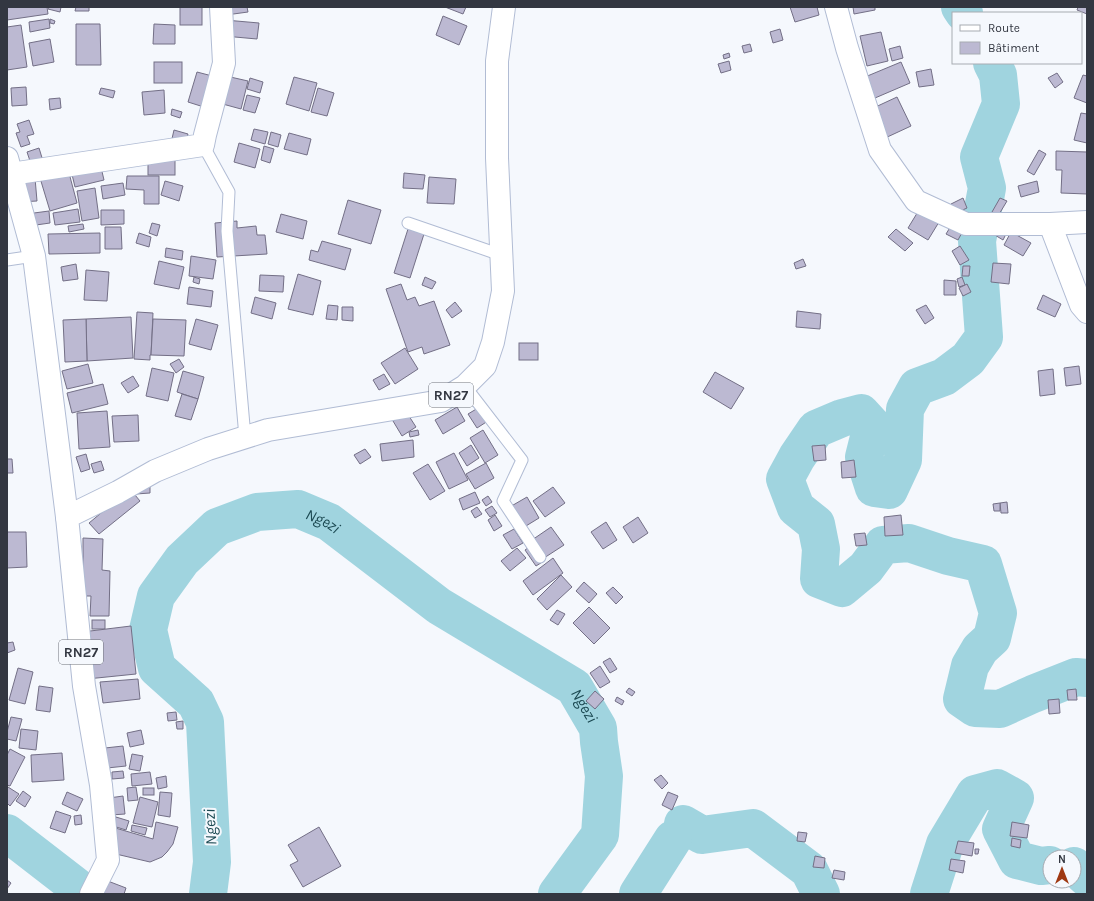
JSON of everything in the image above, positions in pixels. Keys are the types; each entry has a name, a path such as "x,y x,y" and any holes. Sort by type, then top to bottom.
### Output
{"main road":[{"path":"68,517 34,256 9,166 203,146 224,63 221,7"},
{"name":"RN27","path":"91,894 108,860 102,785 84,686 68,517 118,492 155,471 208,449 245,437 268,430 441,401 465,386 484,366 493,342 503,291 497,158 497,61 504,7"},
{"path":"836,7 847,48 880,150 916,201 966,224 1050,224 1087,222"},
{"path":"1050,224 1081,305 1087,312"}],"lane":[{"path":"203,146 229,192 227,231 245,437"},
{"path":"408,223 501,255"},
{"path":"7,260 34,256"},
{"path":"465,386 522,460 503,501 540,557"}],"building":[{"path":"7,7 47,7 48,14 7,20"},
{"path":"49,7 61,7 60,12 48,9"},
{"path":"76,7 89,7 89,11 75,11"},
{"path":"180,7 202,7 202,25 180,25"},
{"path":"224,7 247,7 248,12 226,15"},
{"path":"445,7 466,7 463,14"},
{"path":"790,7 817,7 819,15 795,22"},
{"path":"853,7 875,7 875,10 854,14"},
{"path":"1078,7 1087,7 1087,14 1077,10"},
{"path":"443,16 467,26 459,45 436,35"},
{"path":"49,19 50,28 30,32 29,22"},
{"path":"50,19 55,21 54,24 50,23"},
{"path":"225,20 259,23 257,39 224,36"},
{"path":"76,24 100,24 101,65 76,65"},
{"path":"154,24 175,25 175,44 153,44"},
{"path":"21,25 27,67 7,70 7,27"},
{"path":"780,29 783,40 773,43 770,32"},
{"path":"881,32 888,61 867,66 860,36"},
{"path":"50,39 54,62 33,66 29,43"},
{"path":"750,44 752,51 744,53 742,46"},
{"path":"900,46 903,58 892,61 889,49"},
{"path":"729,53 730,57 724,59 723,55"},
{"path":"729,61 731,70 721,73 718,64"},
{"path":"154,62 182,62 182,83 154,83"},
{"path":"901,62 910,83 875,98 865,77"},
{"path":"931,69 934,85 919,87 916,72"},
{"path":"197,72 216,77 207,108 188,102"},
{"path":"1057,73 1063,82 1055,88 1048,78"},
{"path":"1083,75 1087,76 1087,103 1074,98"},
{"path":"226,76 248,81 241,109 219,103"},
{"path":"294,77 317,83 309,111 286,104"},
{"path":"250,78 263,82 260,93 247,89"},
{"path":"26,87 27,105 12,106 11,88"},
{"path":"101,88 115,91 113,98 99,94"},
{"path":"318,88 334,93 327,116 311,112"},
{"path":"164,90 165,113 144,115 142,92"},
{"path":"247,95 260,98 255,113 243,110"},
{"path":"897,97 911,126 883,139 869,110"},
{"path":"60,98 61,108 50,110 49,99"},
{"path":"172,109 182,112 180,118 171,115"},
{"path":"1081,113 1087,114 1087,143 1074,140"},
{"path":"29,120 34,134 27,136 30,144 21,147 16,133 20,132 17,124"},
{"path":"254,129 268,132 265,144 251,140"},
{"path":"174,130 188,134 184,147 171,143"},
{"path":"271,132 281,135 278,147 268,144"},
{"path":"289,133 311,139 307,155 284,149"},
{"path":"239,143 260,149 255,168 234,162"},
{"path":"264,146 274,149 270,163 261,160"},
{"path":"39,148 43,161 31,164 27,152"},
{"path":"1039,150 1046,154 1034,175 1027,171"},
{"path":"1056,151 1087,152 1087,194 1061,193 1062,170 1056,170"},
{"path":"148,152 175,152 175,175 148,175"},
{"path":"99,159 104,180 75,187 70,166"},
{"path":"37,168 69,173 77,203 50,211"},
{"path":"404,173 425,175 423,189 403,188"},
{"path":"127,176 159,176 159,204 144,204 144,190 126,189"},
{"path":"429,177 456,179 454,204 427,203"},
{"path":"35,178 37,201 18,202 16,180"},
{"path":"165,181 183,186 179,201 161,195"},
{"path":"1037,181 1039,192 1021,197 1018,186"},
{"path":"123,183 125,195 103,199 101,186"},
{"path":"95,188 99,218 82,221 77,191"},
{"path":"963,198 967,208 956,213 951,204"},
{"path":"1000,198 1007,201 998,216 992,212"},
{"path":"348,200 381,210 371,244 338,234"},
{"path":"78,209 80,222 55,225 53,213"},
{"path":"101,210 124,210 124,224 101,225"},
{"path":"919,210 939,222 928,240 908,228"},
{"path":"49,211 50,223 36,225 34,213"},
{"path":"281,214 307,221 303,239 276,232"},
{"path":"237,221 237,228 256,226 257,235 265,235 267,254 217,257 215,223"},
{"path":"954,221 965,227 958,240 946,234"},
{"path":"152,223 160,225 157,236 149,233"},
{"path":"83,224 84,229 69,232 68,226"},
{"path":"105,227 121,227 122,249 105,249"},
{"path":"408,229 424,234 410,278 394,273"},
{"path":"896,229 913,243 905,251 888,237"},
{"path":"1008,230 1003,240 990,232"},
{"path":"1011,232 1031,243 1023,256 1004,245"},
{"path":"100,233 100,253 49,254 48,234"},
{"path":"139,233 151,237 149,247 136,243"},
{"path":"322,241 351,249 345,270 309,260 311,250 318,252"},
{"path":"960,246 969,260 960,265 952,251"},
{"path":"166,248 183,251 182,260 165,257"},
{"path":"191,256 216,260 213,279 189,276"},
{"path":"803,259 806,266 796,269 794,263"},
{"path":"159,261 184,267 179,289 154,284"},
{"path":"993,263 1011,264 1009,284 991,282"},
{"path":"76,264 78,279 63,281 61,267"},
{"path":"963,266 970,266 969,276 962,276"},
{"path":"86,270 109,272 107,301 84,300"},
{"path":"298,274 321,281 313,315 288,309"},
{"path":"260,275 284,276 283,292 259,291"},
{"path":"194,277 200,279 199,284 193,282"},
{"path":"425,277 436,282 432,289 422,285"},
{"path":"962,277 965,285 959,287 957,279"},
{"path":"944,280 956,281 956,295 944,295"},
{"path":"401,284 407,300 415,297 419,306 434,301 450,345 424,354 422,347 408,352 386,289"},
{"path":"967,284 971,292 963,296 959,288"},
{"path":"189,287 213,291 211,307 187,304"},
{"path":"1043,295 1061,304 1055,317 1037,309"},
{"path":"255,297 276,303 272,319 251,313"},
{"path":"455,302 462,311 452,318 446,310"},
{"path":"328,305 338,306 337,320 326,319"},
{"path":"926,305 934,318 925,324 916,310"},
{"path":"342,307 353,307 353,321 342,320"},
{"path":"797,311 821,314 820,329 796,327"},
{"path":"137,312 153,313 150,360 134,359"},
{"path":"131,317 133,358 87,361 86,319"},
{"path":"86,319 87,361 65,362 63,320"},
{"path":"153,319 186,320 184,356 151,355"},
{"path":"196,319 218,325 211,350 189,344"},
{"path":"519,343 538,343 538,360 519,360"},
{"path":"405,348 418,369 395,384 381,363"},
{"path":"179,359 184,367 176,373 170,364"},
{"path":"88,364 93,383 67,389 62,371"},
{"path":"1079,366 1081,384 1066,386 1064,368"},
{"path":"152,368 174,373 168,401 146,396"},
{"path":"1053,369 1055,394 1040,396 1038,371"},
{"path":"183,371 204,377 198,399 177,392"},
{"path":"715,372 744,388 731,409 703,392"},
{"path":"384,374 390,384 379,390 373,380"},
{"path":"133,376 139,386 128,393 121,383"},
{"path":"103,384 108,404 72,413 67,393"},
{"path":"182,394 198,399 191,420 175,416"},
{"path":"483,405 491,419 477,428 468,414"},
{"path":"457,407 465,421 443,434 435,420"},
{"path":"107,411 110,447 79,449 77,413"},
{"path":"407,413 416,427 402,436 393,421"},
{"path":"138,415 139,441 114,442 112,416"},
{"path":"418,430 419,435 410,437 409,432"},
{"path":"483,430 498,455 485,463 470,438"},
{"path":"413,440 414,457 382,461 380,444"},
{"path":"471,445 479,458 467,466 459,453"},
{"path":"825,445 826,460 814,461 812,446"},
{"path":"365,449 371,457 360,464 354,455"},
{"path":"454,453 468,480 449,489 436,462"},
{"path":"86,454 90,469 81,472 76,457"},
{"path":"7,459 12,459 13,473 7,473"},
{"path":"854,460 856,477 842,478 841,462"},
{"path":"101,461 104,470 94,473 91,464"},
{"path":"486,463 494,478 475,489 466,474"},
{"path":"428,464 445,491 430,500 413,473"},
{"path":"150,484 150,493 136,494"},
{"path":"553,487 565,503 545,517 533,501"},
{"path":"130,489 140,501 99,534 89,523"},
{"path":"475,492 480,503 463,510 459,499"},
{"path":"488,496 492,502 486,506 482,500"},
{"path":"527,497 539,518 521,529 508,508"},
{"path":"1007,502 1008,513 1001,513 1000,503"},
{"path":"1000,503 1000,511 994,511 993,504"},
{"path":"492,506 497,513 490,517 485,510"},
{"path":"477,507 482,514 475,518 471,511"},
{"path":"495,515 502,526 494,531 488,520"},
{"path":"901,515 903,535 885,536 884,517"},
{"path":"638,517 648,533 633,543 623,527"},
{"path":"606,522 617,540 603,549 591,532"},
{"path":"551,527 564,545 544,558 532,540"},
{"path":"514,529 523,543 512,549 503,535"},
{"path":"7,532 26,532 27,567 7,568"},
{"path":"865,533 867,545 856,546 854,534"},
{"path":"83,538 103,539 102,570 110,571 109,616 90,616 91,596 83,596"},
{"path":"532,545 544,561 536,566 525,550"},
{"path":"517,548 526,558 510,571 501,561"},
{"path":"553,558 563,573 533,595 523,581"},
{"path":"561,575 572,587 547,610 537,599"},
{"path":"584,582 597,594 589,603 576,591"},
{"path":"613,587 623,597 616,604 606,593"},
{"path":"589,607 610,628 594,644 573,623"},
{"path":"557,610 565,614 558,625 550,620"},
{"path":"92,620 105,620 105,629 92,629"},
{"path":"131,626 136,674 87,679 82,632"},
{"path":"13,642 15,650 7,653 7,643"},
{"path":"610,658 617,669 610,673 603,662"},
{"path":"600,666 610,682 600,688 590,673"},
{"path":"18,668 33,672 25,704 9,700"},
{"path":"138,679 140,699 103,703 100,682"},
{"path":"39,686 53,688 50,712 36,710"},
{"path":"629,688 635,692 632,696 626,692"},
{"path":"1076,689 1077,700 1068,700 1067,690"},
{"path":"595,691 604,699 595,709 586,701"},
{"path":"617,697 624,701 622,705 615,701"},
{"path":"1059,699 1060,713 1049,714 1048,700"},
{"path":"176,712 177,720 168,721 167,713"},
{"path":"11,717 22,719 16,741 7,739 7,732"},
{"path":"183,721 183,729 177,729 176,722"},
{"path":"21,729 38,731 36,750 19,748"},
{"path":"141,730 144,744 130,747 127,733"},
{"path":"123,746 126,766 107,768 105,748"},
{"path":"10,749 25,757 10,786 7,785 7,755"},
{"path":"62,753 64,780 32,782 31,755"},
{"path":"132,754 143,756 140,771 129,769"},
{"path":"123,771 124,778 112,779 112,772"},
{"path":"150,772 152,784 132,786 131,774"},
{"path":"661,775 668,783 662,789 654,780"},
{"path":"166,776 167,787 158,789 156,778"},
{"path":"8,787 19,794 10,806 7,803"},
{"path":"136,787 138,800 128,801 127,788"},
{"path":"143,788 154,788 154,795 143,795"},
{"path":"23,791 31,797 25,807 16,801"},
{"path":"67,792 83,799 77,811 62,804"},
{"path":"160,792 172,793 170,817 158,815"},
{"path":"668,792 678,796 672,810 662,805"},
{"path":"123,796 125,814 111,815 109,798"},
{"path":"140,797 158,802 152,827 133,823"},
{"path":"56,811 71,816 65,833 50,828"},
{"path":"81,815 82,824 75,825 74,816"},
{"path":"116,817 129,821 126,830 113,826"},
{"path":"156,822 178,827 173,844 162,857 150,862 103,851 112,827 153,839"},
{"path":"1012,822 1029,825 1027,838 1010,836"},
{"path":"132,825 147,828 145,835 131,831"},
{"path":"319,827 341,866 303,887 290,865 298,861 288,845"},
{"path":"798,832 807,833 805,842 797,841"},
{"path":"1012,838 1021,840 1020,848 1011,846"},
{"path":"958,841 974,843 972,856 955,853"},
{"path":"975,849 979,849 978,854 975,854"},
{"path":"815,856 825,858 824,868 813,867"},
{"path":"951,859 965,861 963,873 949,870"},
{"path":"834,870 845,872 844,880 832,878"},
{"path":"100,878 126,888 124,894 102,894"},
{"path":"7,880 11,883 7,889"}],"waterway":[{"path":"960,7 963,12"},
{"path":"992,64 998,75 1001,104 979,157 987,188 977,241 984,337 968,359 944,377 917,387 905,409 903,460 889,490 874,488 864,457 872,425 861,413 842,418 816,429 797,457 785,479 796,508 816,524 821,549 819,579 842,588 866,568 883,545 909,543 948,556 983,564 998,613 992,638 980,649 970,666 962,699 975,708 1000,709 1076,677 1087,678"},
{"name":"Ngezi","path":"208,894 212,862 205,722 196,703 157,668 148,630 156,596 182,560 217,527 257,512 298,509 329,522 439,606 574,687 598,728 604,776 600,835 557,894"},
{"path":"929,894 945,844 975,794 997,788 1015,798 1001,829 1017,860 1042,866"},
{"path":"683,824 702,835 753,828 809,870 821,894"},
{"name":"Ngezi","path":"7,833 86,894"},
{"path":"638,894 673,839"},
{"path":"1082,873 1087,878"}]}
